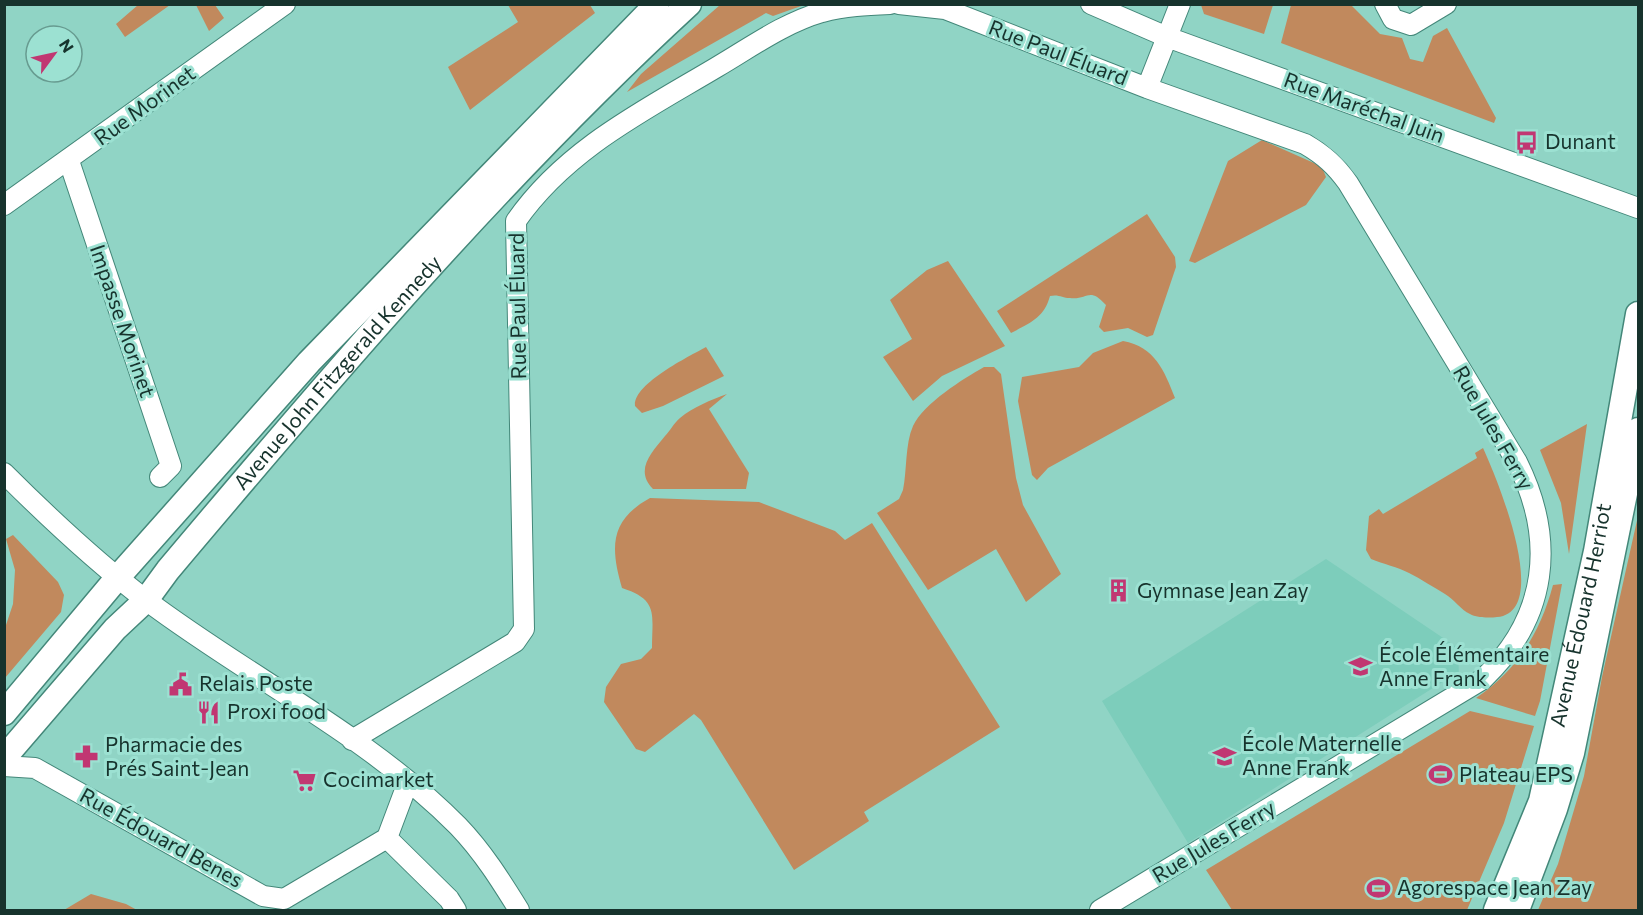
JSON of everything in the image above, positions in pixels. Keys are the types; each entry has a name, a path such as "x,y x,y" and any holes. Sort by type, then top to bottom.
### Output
{"main road":[{"name":"Avenue John Fitzgerald Kennedy","path":"4,713 118,577 309,362 657,4"},
{"name":"Avenue John Fitzgerald Kennedy","path":"4,758 115,629 146,600 269,450 479,215 616,71 689,4"},
{"name":"Avenue Édouard Herriot","path":"1496,910 1543,790 1596,551 1638,314"},
{"name":"Avenue Édouard Herriot","path":"1517,910 1549,828 1572,753 1638,430"}],"street":[{"name":"Rue Morinet","path":"4,205 69,161 285,4"},
{"name":"Rue Paul Éluard","path":"352,740 515,642 524,629 516,221 526,206 582,150 784,27 822,12 855,6 890,4"},
{"name":"Rue Paul Éluard","path":"899,4 945,9 1147,88"},
{"name":"Rue Maréchal Juin","path":"1091,4 1167,37 1638,208"},
{"path":"1147,88 1180,4"},
{"path":"1385,4 1394,19 1411,25 1446,4"},
{"name":"Rue Jules Ferry","path":"1100,910 1483,679 1503,658 1526,620 1537,585 1540,562 1538,518 1531,491 1516,462 1335,165 1305,144 1147,88"},
{"name":"Impasse Morinet","path":"69,161 171,466 160,477"},
{"path":"4,473 43,512 146,600 352,740 408,782 459,827 478,850 519,910"},
{"name":"Rue Édouard Benes","path":"4,766 35,768 85,794 263,896 284,899 387,838"},
{"path":"408,782 387,838 449,899 456,910"}],"shaded area":[{"path":"1201,4 1273,5 1264,34 1204,14"},
{"path":"138,5 170,5 125,37 116,24"},
{"path":"196,5 215,5 224,18 209,31"},
{"path":"508,5 590,5 595,13 470,110 448,67 518,22"},
{"path":"720,5 804,5 773,16 766,13 627,92 641,74"},
{"path":"1291,5 1351,5 1380,34 1402,38 1410,59 1423,62 1433,36 1447,28 1496,118 1494,123 1281,43"},
{"path":"1262,140 1322,167 1326,177 1306,205 1195,263 1189,261 1228,161"},
{"path":"1147,214 1175,257 1176,267 1153,335 1147,337 1128,328 1104,332 1099,327 1106,305 1092,295 1076,298 1050,296 1040,315 1011,333 997,311"},
{"path":"948,261 1005,346 942,376 913,401 883,357 912,339 890,300 927,270"},
{"path":"1123,341 1143,348 1151,354 1167,378 1175,398 1048,468 1037,480 1032,475 1018,401 1022,377 1079,367 1093,353"},
{"path":"706,347 724,376 663,406 642,413 635,406 637,398 652,380"},
{"path":"984,367 994,367 1001,374 1016,478 1023,505 1061,574 1026,602 996,549 928,590 877,513 899,499 903,490 909,441 918,417 945,392"},
{"path":"727,394 709,409 749,473 746,489 653,489 645,475 645,468 655,448 685,414"},
{"path":"1587,424 1569,554 1561,503 1540,450"},
{"path":"1483,448 1508,512 1521,569 1520,592 1513,609 1491,618 1470,614 1448,596 1418,578 1371,559 1366,550 1369,516 1379,509 1383,514 1477,458 1475,453"},
{"path":"650,498 759,502 835,531 845,540 872,523 1000,727 864,812 869,821 794,870 701,720 694,714 645,752 636,749 604,702 606,687 621,664 641,659 652,648 651,610 642,598 622,588 615,547 620,525 637,507"},
{"path":"1638,516 1638,910 1538,910 1558,864 1584,776 1602,677"},
{"path":"13,535 58,582 64,595 61,612 5,678 5,628 13,604 15,570 6,539"},
{"path":"1326,559 1458,648 1459,678 1444,681 1188,843 1102,701"},
{"path":"1562,584 1540,701 1535,716 1476,698 1504,675 1525,649 1541,619 1553,585"},
{"name":"Plateau EPS","path":"1470,711 1534,726 1504,823 1467,910 1232,910 1206,870"},
{"path":"91,894 126,904 137,910 64,910"}],"place":[{"name":"Dunant","path":"1527,142"},
{"name":"Gymnase Jean Zay","path":"1119,591"},
{"name":"École Élémentaire Anne Frank","path":"1361,667"},
{"name":"Relais Poste","path":"181,684"},
{"name":"Proxi food","path":"209,712"},
{"name":"École Maternelle Anne Frank","path":"1224,756"},
{"name":"Pharmacie des Prés Saint-Jean","path":"87,757"},
{"name":"Plateau EPS","path":"1441,775"},
{"name":"Cocimarket","path":"305,780"},
{"name":"Agorespace Jean Zay","path":"1379,888"}]}
